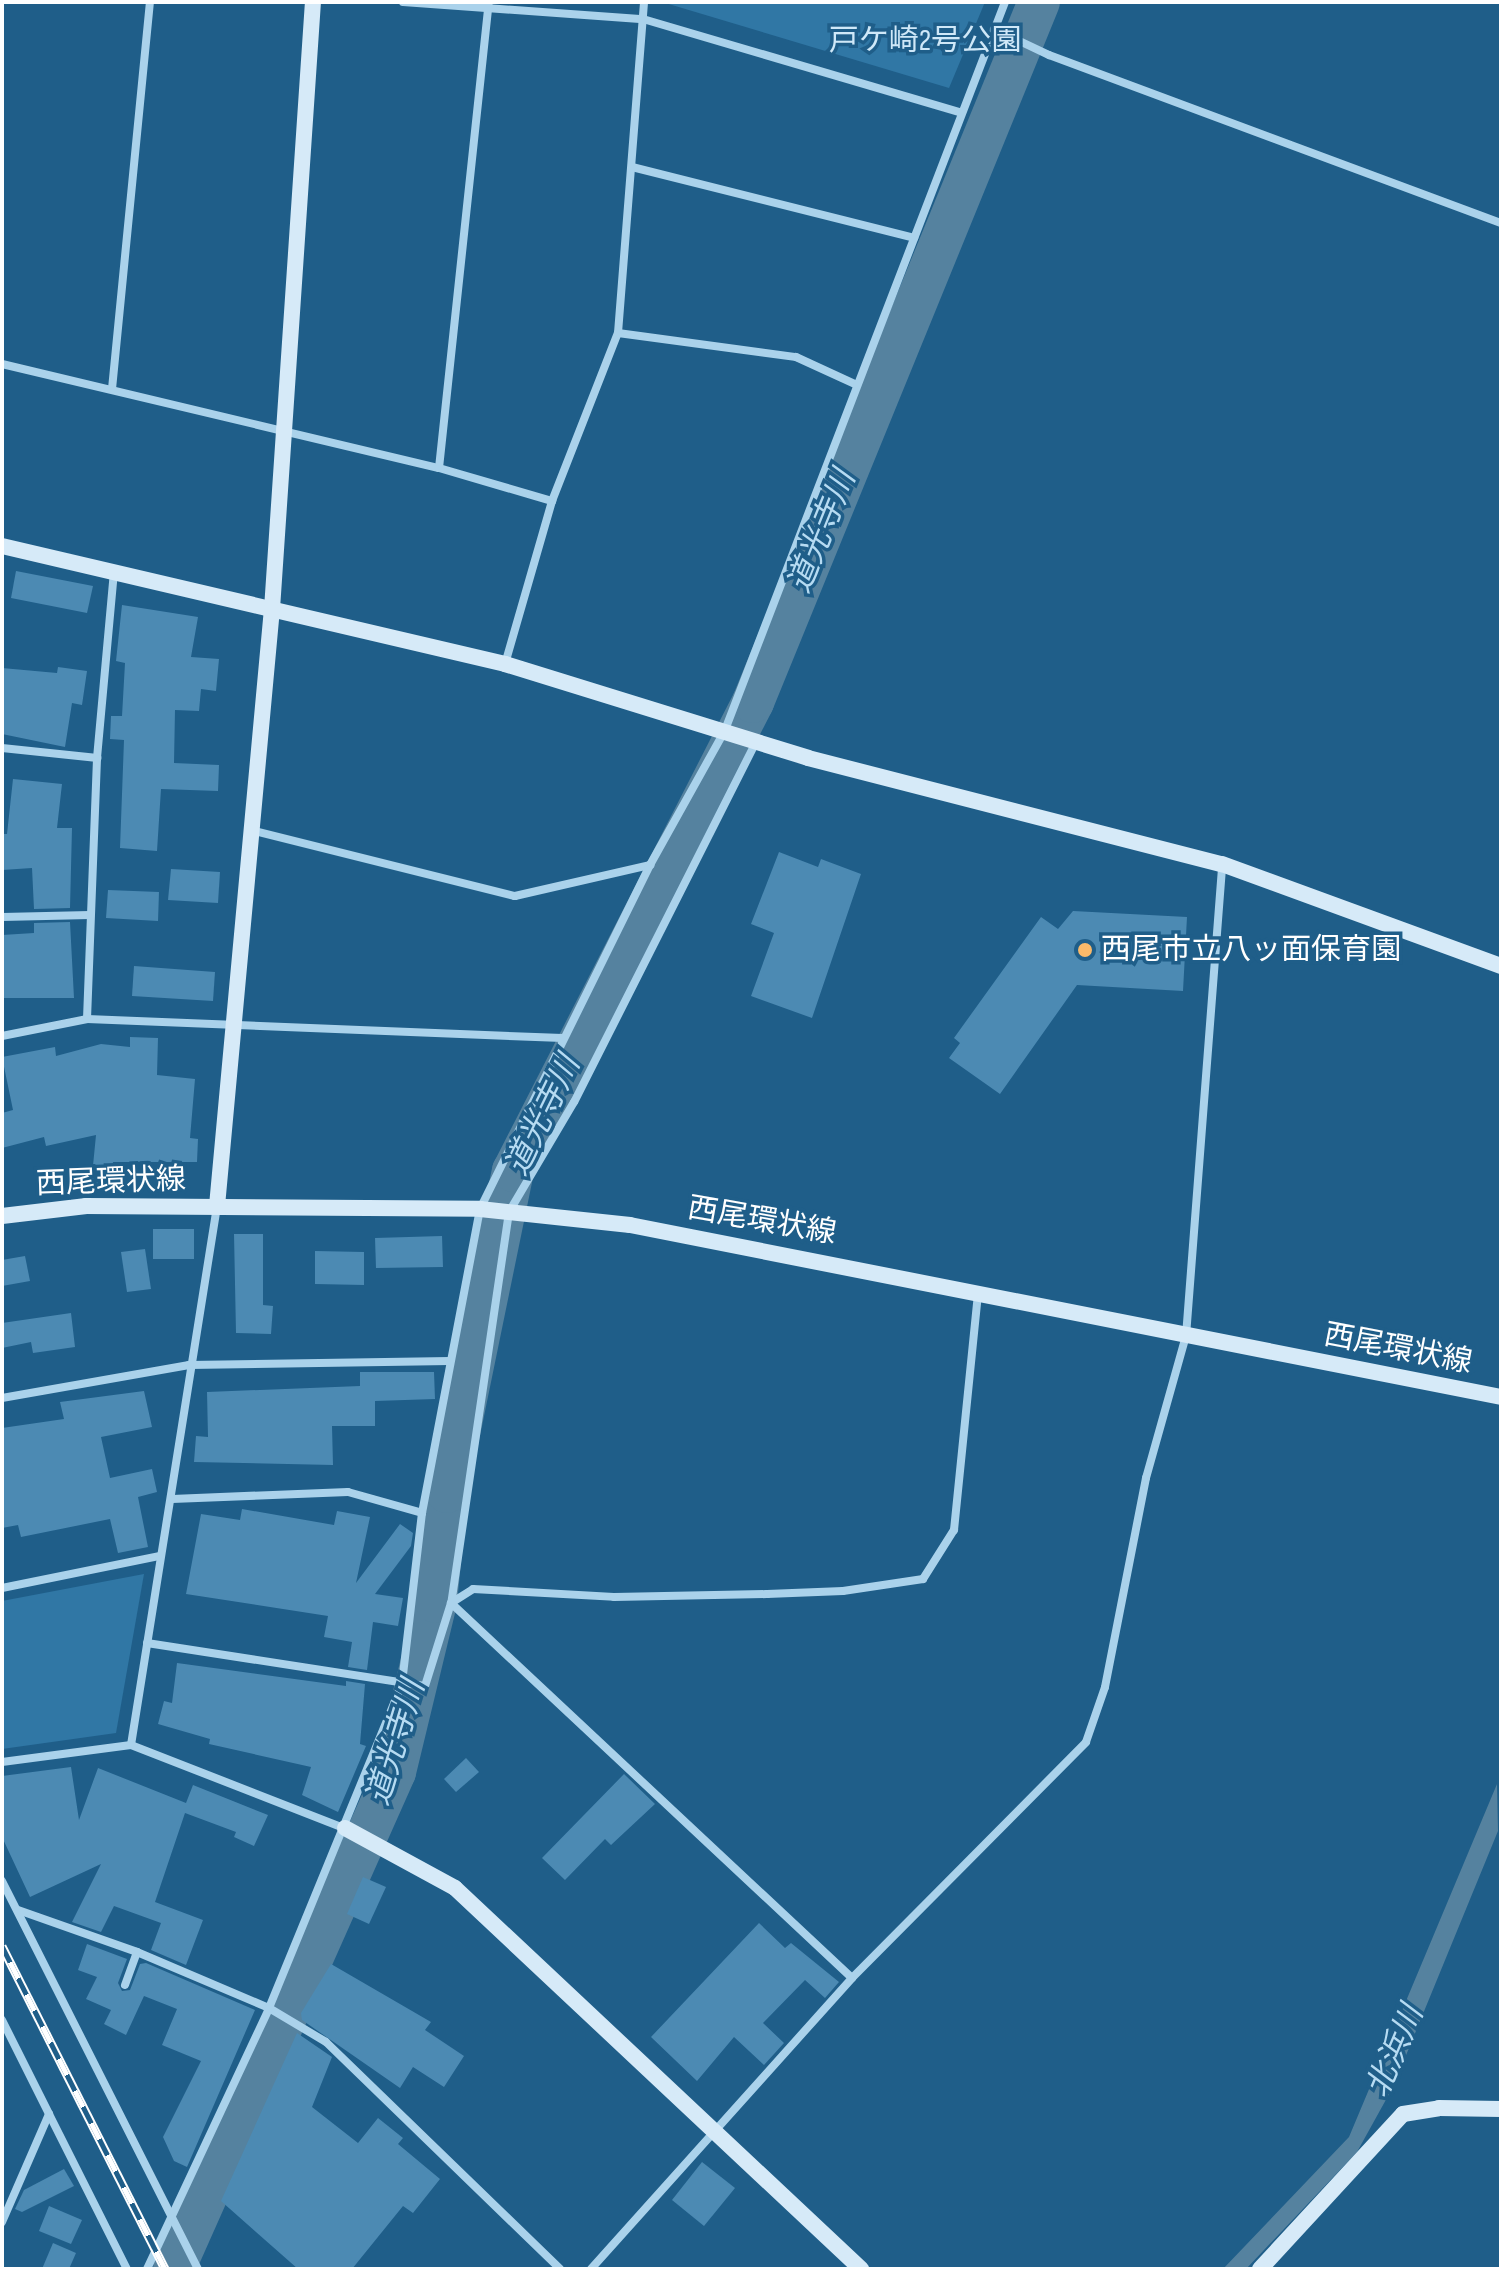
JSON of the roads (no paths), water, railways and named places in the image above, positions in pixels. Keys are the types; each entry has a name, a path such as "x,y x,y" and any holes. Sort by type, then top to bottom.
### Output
{"street":[{"path":"112,389 150,2"},
{"path":"131,1745 159,1556 172,1499 189,1365 217,1206 230,1024 272,609 313,2"},
{"path":"403,2 489,5 643,19 959,112"},
{"path":"505,664 552,501 618,333 644,2"},
{"path":"147,2269 175,2217 270,2009 403,1683 422,1513 481,1209 650,865 726,731 959,112 1005,2"},
{"path":"439,468 489,5"},
{"path":"994,29 1049,55 1501,223"},
{"path":"632,167 914,238"},
{"path":"618,333 796,357 855,384"},
{"path":"2,364 283,434 439,468 552,501"},
{"path":"2,546 505,664 755,741 1222,864 1501,966"},
{"path":"87,1019 97,758 114,570"},
{"path":"147,1643 425,1686 451,1603 508,1212 574,1102 755,741"},
{"path":"2,748 97,758"},
{"path":"249,830 515,896 650,865"},
{"path":"591,2269 714,2136 852,1978 1086,1742 1105,1687 1146,1478 1186,1336 1222,864"},
{"path":"2,917 90,915"},
{"path":"2,1036 87,1019 563,1038"},
{"name":"西尾環状線","path":"2,1216 86,1206 481,1209 645,1228 1501,1397"},
{"path":"451,1603 473,1589 614,1597 767,1594 843,1591 923,1579 954,1530 978,1295"},
{"path":"2,1398 189,1365 450,1361"},
{"path":"172,1499 348,1492 422,1513"},
{"path":"2,1588 159,1556"},
{"path":"451,1603 852,1978"},
{"path":"2,1762 131,1745 346,1829 455,1888 714,2136 861,2269"},
{"path":"2,1881 175,2217 197,2267"},
{"path":"17,1910 137,1952 270,2009 326,2042 560,2269"},
{"path":"125,1985 137,1952"},
{"path":"2,2020 127,2269"},
{"path":"1260,2269 1403,2114 1439,2108 1501,2109"},
{"path":"2,2222 49,2114"}],"water":[{"name":"北浜川","path":"1497,1784 1498,1831 1393,2087 1357,2152 1246,2269 1223,2269 1349,2137"}],"waterway":[{"name":"道光寺川","path":"174,2269 395,1772 436,1602 447,1492 513,1171 753,702 1039,2"}],"railway":[{"path":"2,1946 165,2269"}],"place":[{"name":"西尾市立八ッ面保育園","path":"1085,950"}],"park label":[{"name":"戸ケ崎2号公園","path":"925,41"}]}
